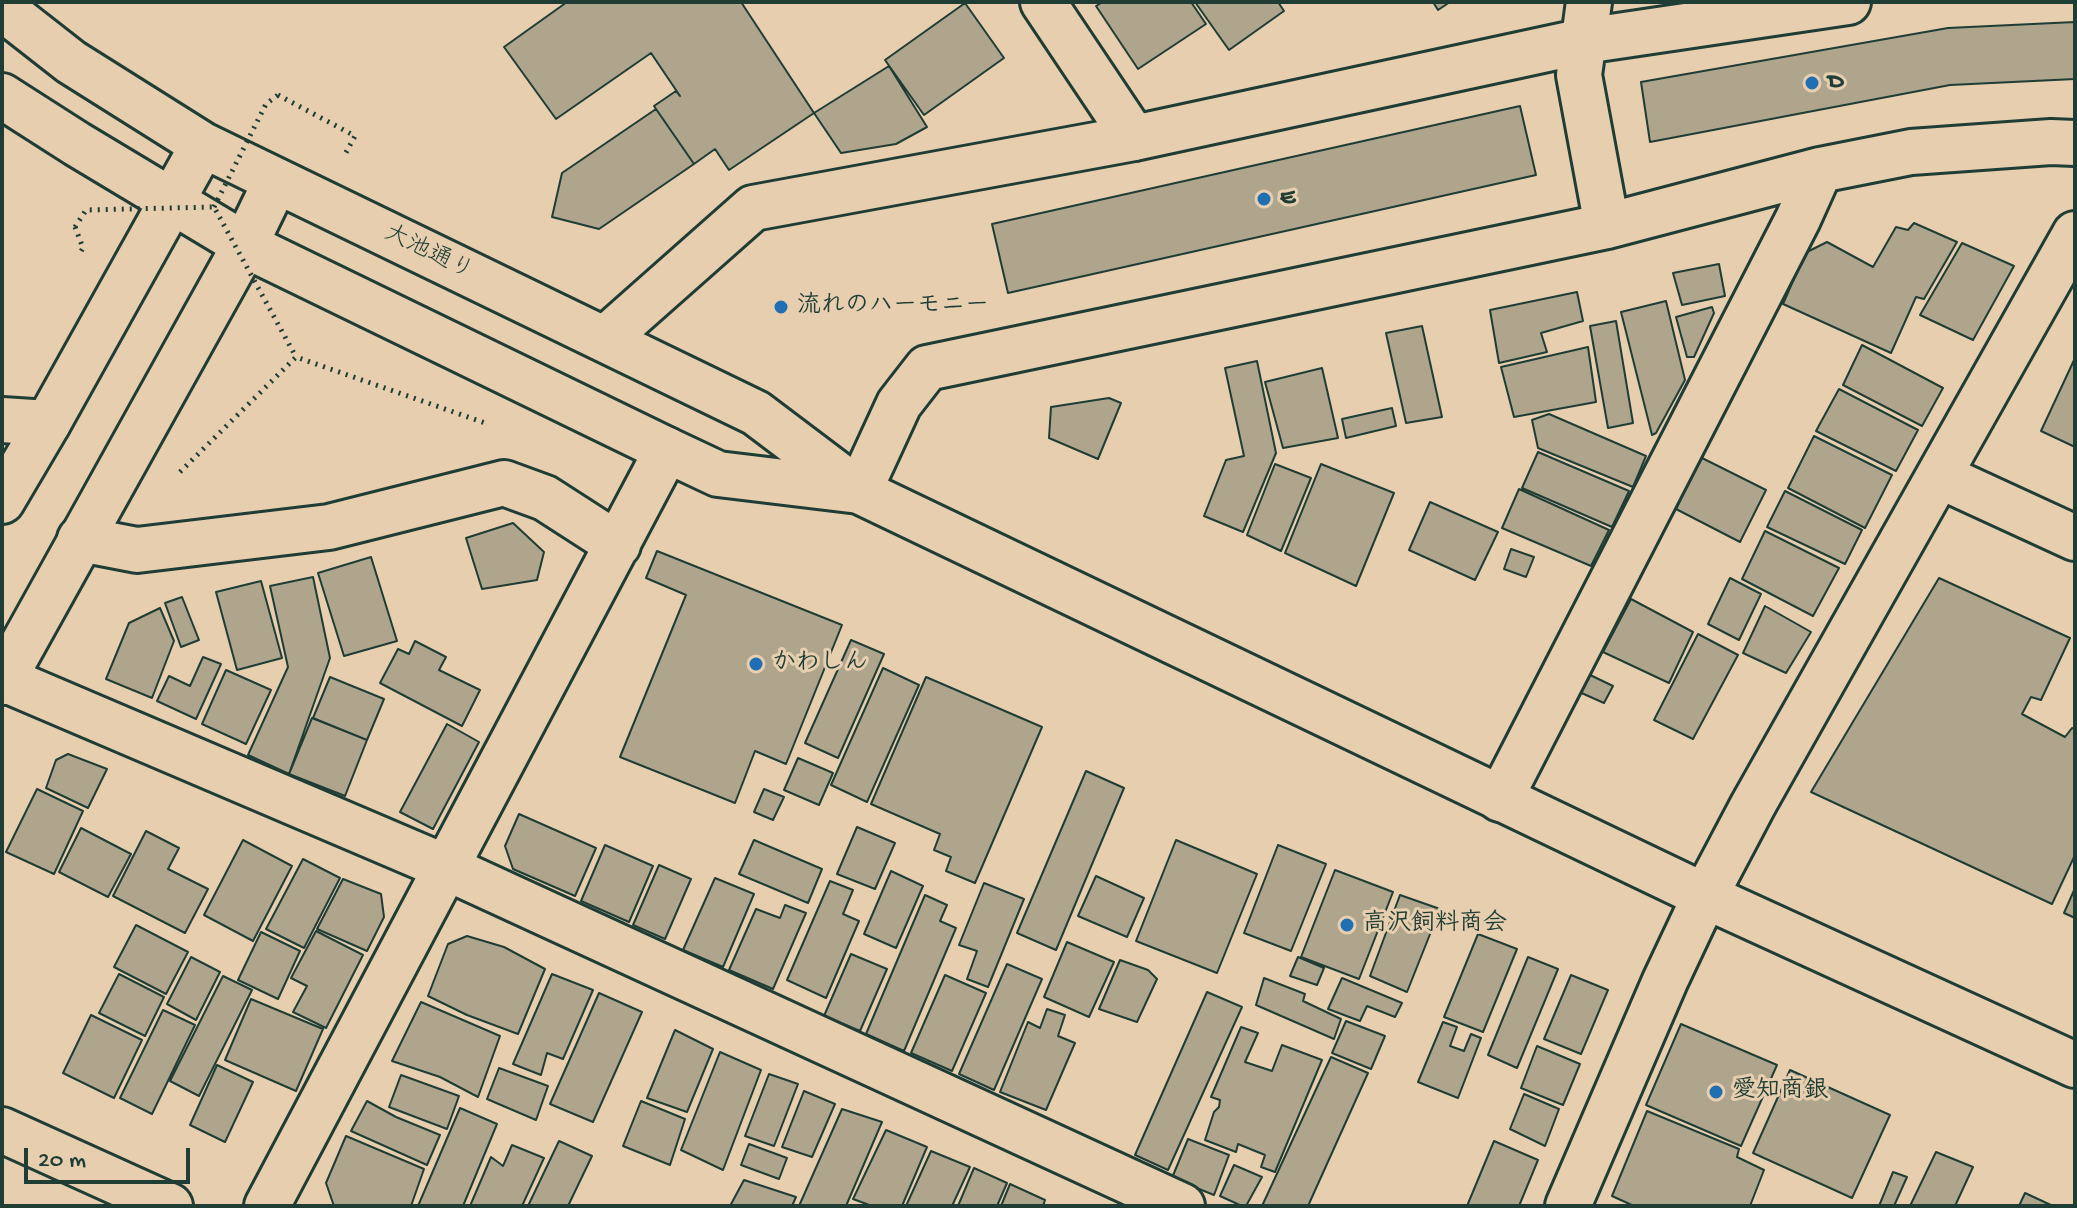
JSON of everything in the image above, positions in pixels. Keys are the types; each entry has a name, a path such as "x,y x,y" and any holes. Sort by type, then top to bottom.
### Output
{"street":[{"path":"1043,2 1134,138"},
{"path":"605,339 753,208 1134,138 1586,22 1848,2"},
{"name":"大池通り","path":"2,8 71,62 203,145 756,413 859,491"},
{"path":"1586,22 1579,75 1607,226"},
{"path":"2,96 245,245 718,474 859,491 1705,896 2075,1065"},
{"path":"859,491 899,404 927,368 1607,226 1820,170 1911,152 2075,143"},
{"path":"2,501 203,145"},
{"path":"1500,799 1798,219 1820,170"},
{"path":"276,181 245,245 3,680 445,867 1182,1206"},
{"path":"1568,1206 1705,896 1753,805 2075,234"},
{"path":"2,420 48,423"},
{"path":"267,1206 667,450"},
{"path":"1940,476 2075,538"},
{"path":"80,539 137,550 329,527 504,483 545,498 618,545"},
{"path":"2,1130 170,1206"}],"path":[{"path":"214,207 266,104 278,95 355,136 344,156"},
{"path":"75,227 86,210 214,207"},
{"path":"214,207 296,357 499,428"},
{"path":"178,474 296,357"}],"building":[{"path":"567,2 741,2 814,113 729,170 715,149 694,164 654,106 676,91 680,96 651,53 556,119 504,47"},
{"path":"1103,2 1191,2 1206,24 1138,69 1096,6"},
{"path":"1195,2 1278,2 1284,11 1229,50"},
{"path":"1433,2 1450,2 1438,10"},
{"path":"965,3 1004,58 924,115 885,60"},
{"name":"D","path":"2075,22 2075,79 1950,85 1650,142 1641,82 1948,28"},
{"path":"889,66 927,127 896,144 841,153 814,113"},
{"name":"E","path":"1520,106 1536,175 1008,293 992,224"},
{"path":"656,109 694,164 599,229 552,217 562,173"},
{"path":"1914,223 1957,242 1924,299 1916,297 1891,353 1783,304 1805,253 1827,242 1873,267 1896,227 1908,230"},
{"path":"1962,243 2014,266 1973,340 1920,315"},
{"path":"1719,264 1725,296 1682,305 1673,273"},
{"path":"1577,292 1583,321 1541,333 1547,352 1499,363 1490,310"},
{"path":"1666,301 1685,380 1656,433 1652,435 1621,312"},
{"path":"1712,307 1714,313 1694,357 1687,357 1676,317"},
{"path":"1616,321 1633,423 1608,428 1590,326"},
{"path":"1422,326 1442,417 1406,423 1386,333"},
{"path":"1862,345 1943,388 1922,426 1843,385"},
{"path":"1588,347 1596,402 1514,417 1501,367"},
{"path":"2075,358 2075,447 2041,431"},
{"path":"1257,361 1276,453 1243,532 1204,516 1226,460 1244,456 1225,368"},
{"path":"1322,368 1338,438 1283,448 1265,382"},
{"path":"1839,389 1918,430 1896,471 1816,431"},
{"path":"1109,398 1121,403 1098,459 1049,438 1051,407"},
{"path":"1392,408 1396,426 1346,438 1342,419"},
{"path":"1549,414 1646,456 1633,487 1538,448 1532,420"},
{"path":"1814,436 1892,475 1865,528 1788,488"},
{"path":"1538,452 1629,491 1612,527 1522,488"},
{"path":"1700,457 1766,490 1740,542 1676,509"},
{"path":"1275,464 1311,478 1281,551 1247,535"},
{"path":"1321,464 1394,493 1356,586 1285,553"},
{"path":"1519,489 1609,530 1591,566 1502,528"},
{"path":"1785,491 1862,530 1845,564 1767,527"},
{"path":"1430,502 1498,532 1475,580 1409,550"},
{"path":"513,523 544,552 537,580 482,589 466,538"},
{"path":"1765,531 1839,568 1813,616 1742,579"},
{"path":"1511,549 1534,557 1526,577 1504,569"},
{"path":"657,551 842,625 786,764 755,751 735,803 620,757 686,595 646,578"},
{"path":"371,557 397,641 344,656 318,573"},
{"path":"313,577 330,658 289,774 248,755 288,667 270,586"},
{"path":"1730,578 1761,594 1739,640 1708,624"},
{"path":"1939,578 2070,638 2041,700 2031,697 2022,714 2065,737 2072,728 2075,729 2075,855 2052,904 1811,792"},
{"path":"261,581 282,658 237,670 216,592"},
{"path":"182,597 199,640 181,647 165,603"},
{"path":"1631,599 1693,632 1669,683 1603,652"},
{"path":"1765,606 1811,632 1786,673 1743,653"},
{"path":"160,608 174,641 152,698 106,679 129,623"},
{"path":"1698,634 1738,655 1693,739 1654,720"},
{"path":"851,640 884,654 838,758 805,743"},
{"path":"415,641 446,657 439,670 480,690 462,726 380,683 398,649 409,654"},
{"path":"203,657 221,664 196,719 157,701 169,676 190,686"},
{"path":"883,668 919,685 867,802 831,785"},
{"path":"226,670 271,690 246,744 202,724"},
{"path":"1586,673 1613,686 1604,703 1577,691"},
{"path":"330,677 384,699 367,740 313,718"},
{"path":"926,677 1042,727 975,883 946,871 951,857 934,850 940,834 871,804"},
{"path":"312,718 367,740 345,796 289,774"},
{"path":"447,724 479,742 433,829 400,812"},
{"path":"68,754 107,769 88,808 46,788 56,760"},
{"path":"798,758 833,773 819,805 784,790"},
{"path":"1086,771 1124,788 1056,950 1017,933"},
{"path":"37,789 83,811 54,874 6,852"},
{"path":"764,789 784,797 773,820 754,812"},
{"path":"519,814 596,848 575,896 513,869 505,846"},
{"path":"857,827 895,843 875,889 837,874"},
{"path":"81,828 131,854 108,897 59,872"},
{"path":"146,831 179,848 168,869 208,889 185,933 113,896"},
{"path":"243,840 292,866 253,941 204,915"},
{"path":"754,840 822,869 808,903 739,874"},
{"path":"1176,840 1257,874 1217,973 1136,941"},
{"path":"605,845 653,866 629,922 581,901"},
{"path":"1278,845 1326,864 1291,951 1244,933"},
{"path":"303,859 340,878 304,948 266,929"},
{"path":"659,865 691,879 665,939 633,925"},
{"name":"高沢飼料商会","path":"1335,870 1393,892 1359,979 1301,957"},
{"path":"891,871 923,886 896,948 864,934"},
{"path":"1096,876 1144,898 1127,937 1078,916"},
{"path":"715,878 754,894 723,967 683,950"},
{"path":"343,879 381,894 384,917 367,951 317,929"},
{"path":"830,881 853,890 843,914 859,921 826,998 787,980"},
{"path":"984,883 1024,899 988,987 967,979 977,951 959,945"},
{"path":"2075,888 2075,918 2064,913"},
{"path":"925,895 947,905 940,921 956,928 904,1051 866,1034"},
{"path":"1400,895 1440,909 1407,992 1370,976"},
{"path":"785,905 806,913 773,989 729,970 756,909 780,918"},
{"path":"136,925 188,952 166,994 114,967"},
{"path":"316,931 363,955 326,1028 293,1012 307,986 291,978"},
{"path":"261,932 300,951 278,999 238,980"},
{"path":"1478,934 1517,949 1483,1032 1444,1017"},
{"path":"467,936 504,947 545,969 518,1034 428,996 448,944"},
{"path":"1067,942 1114,962 1089,1017 1044,997"},
{"path":"851,954 887,969 860,1031 824,1016"},
{"path":"191,957 220,972 196,1020 167,1004"},
{"path":"1298,957 1324,968 1317,985 1290,976"},
{"path":"1528,957 1558,969 1517,1068 1488,1055"},
{"path":"1120,960 1148,970 1157,979 1137,1022 1099,1009"},
{"path":"1007,964 1042,979 994,1090 959,1074"},
{"path":"119,974 164,997 145,1036 99,1013"},
{"path":"552,974 593,990 563,1059 547,1053 541,1075 513,1064"},
{"path":"945,975 986,993 952,1071 911,1053"},
{"path":"1571,975 1608,990 1581,1054 1544,1039"},
{"path":"223,976 252,990 199,1096 170,1081"},
{"path":"1264,978 1305,994 1303,1001 1341,1019 1334,1039 1256,1005"},
{"path":"1342,978 1402,1003 1395,1017 1367,1006 1360,1021 1328,1009"},
{"path":"1207,992 1242,1007 1168,1170 1135,1155"},
{"path":"599,993 642,1012 593,1122 550,1104"},
{"path":"251,999 323,1029 296,1091 225,1060"},
{"path":"421,1002 500,1036 478,1097 440,1077 392,1061"},
{"path":"1047,1009 1065,1015 1058,1036 1075,1043 1046,1110 1000,1092 1028,1022 1040,1028"},
{"path":"163,1010 195,1025 152,1114 120,1098"},
{"path":"91,1015 142,1040 114,1098 63,1073"},
{"path":"1346,1021 1385,1036 1371,1069 1332,1053"},
{"path":"1443,1022 1457,1027 1450,1046 1464,1051 1471,1034 1481,1038 1458,1098 1418,1082"},
{"path":"1681,1024 1777,1065 1741,1146 1646,1105"},
{"path":"1241,1027 1258,1033 1245,1062 1272,1071 1282,1045 1322,1060 1275,1172 1261,1167 1265,1155 1238,1144 1236,1152 1205,1140 1220,1100 1211,1097"},
{"path":"675,1030 713,1049 687,1112 647,1098"},
{"path":"1537,1046 1580,1064 1563,1105 1521,1088"},
{"path":"720,1052 761,1070 723,1170 681,1150"},
{"path":"1331,1057 1368,1073 1308,1206 1262,1206"},
{"path":"217,1065 253,1082 225,1142 190,1125"},
{"path":"499,1068 548,1086 536,1120 487,1099"},
{"path":"1790,1070 1890,1115 1852,1198 1753,1153"},
{"path":"769,1074 798,1084 774,1146 745,1136"},
{"path":"401,1075 459,1096 447,1129 389,1107"},
{"path":"804,1091 835,1104 812,1157 782,1147"},
{"path":"1524,1094 1559,1109 1545,1146 1510,1129"},
{"path":"367,1101 440,1135 427,1165 351,1131"},
{"path":"641,1101 685,1119 670,1165 623,1146"},
{"path":"460,1108 497,1124 463,1206 418,1206"},
{"path":"842,1109 882,1122 846,1206 799,1206"},
{"path":"1647,1111 1739,1149 1737,1157 1764,1170 1750,1206 1634,1206 1612,1196"},
{"path":"886,1130 927,1147 902,1206 872,1206 853,1199"},
{"path":"346,1136 424,1169 411,1206 334,1206 326,1183"},
{"path":"1188,1139 1229,1155 1214,1195 1172,1178"},
{"path":"559,1141 592,1156 568,1206 528,1206"},
{"path":"1494,1141 1538,1160 1519,1206 1467,1206"},
{"path":"749,1144 787,1158 779,1179 741,1165"},
{"path":"512,1145 544,1158 522,1206 470,1206 491,1157 503,1166"},
{"path":"931,1151 970,1167 952,1206 906,1206"},
{"path":"1936,1152 1973,1167 1955,1206 1910,1206"},
{"path":"1234,1165 1262,1177 1246,1206 1220,1196"},
{"path":"974,1168 1007,1183 997,1206 958,1206"},
{"path":"1893,1172 1907,1177 1894,1206 1879,1206"},
{"path":"744,1180 796,1197 792,1206 730,1206"},
{"path":"1010,1184 1045,1200 1043,1206 1001,1206"},
{"path":"2025,1193 2053,1206 2019,1206"}],"place":[{"name":"D","path":"1812,83"},
{"name":"E","path":"1264,199"},
{"name":"流れのハーモニー","path":"781,307"},
{"name":"かわしん","path":"756,664"},
{"name":"高沢飼料商会","path":"1347,925"},
{"name":"愛知商銀","path":"1716,1092"}]}
